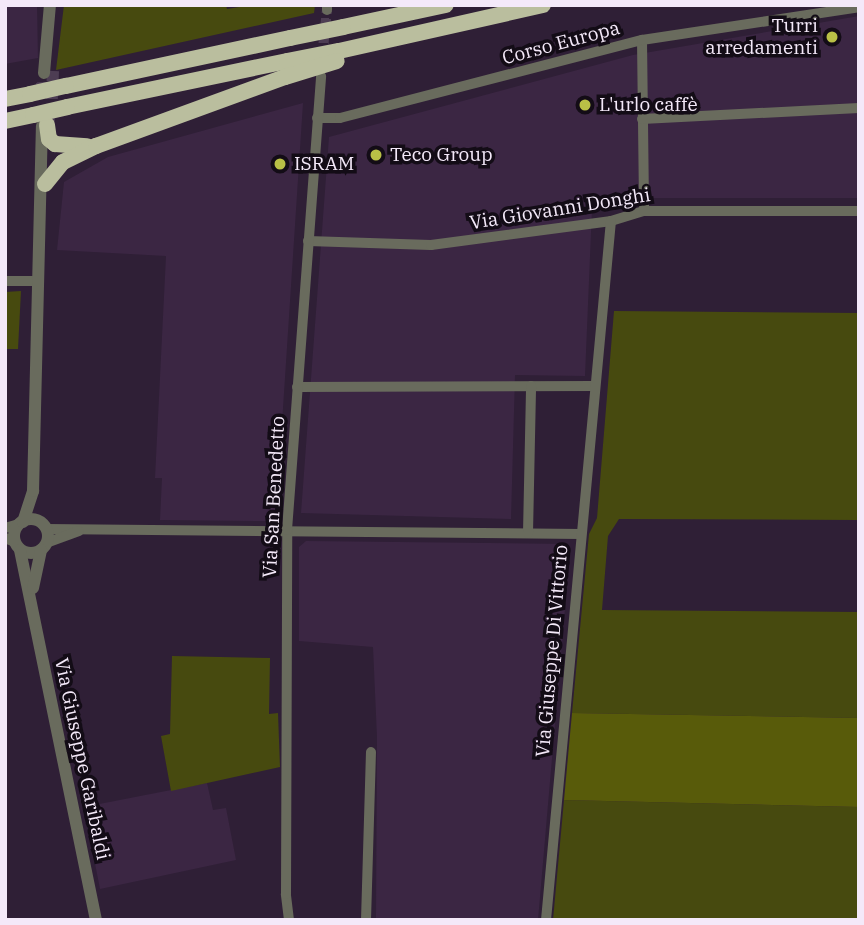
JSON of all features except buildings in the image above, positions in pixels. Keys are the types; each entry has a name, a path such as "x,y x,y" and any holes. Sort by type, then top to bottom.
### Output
{"highway":[{"path":"5,99 446,5"},
{"path":"44,126 67,107 286,69 431,29 543,5"},
{"path":"45,184 63,162 96,146 286,69"},
{"path":"5,121 44,126 67,147 96,146"}],"street":[{"path":"48,72 50,5"},
{"name":"Corso Europa","path":"317,118 340,118 642,40 859,7"},
{"path":"642,40 644,211"},
{"name":"Via San Benedetto","path":"289,920 286,894 286,530 321,76"},
{"path":"642,119 859,108"},
{"name":"Via Giuseppe Garibaldi","path":"41,208 45,184 44,126"},
{"name":"Via Giuseppe Garibaldi","path":"30,606 44,537 33,491 44,126"},
{"name":"Via Giovanni Donghi","path":"308,241 431,245 611,221 644,211 859,211"},
{"name":"Via Giuseppe Di Vittorio","path":"545,920 611,221"},
{"path":"5,281 38,281"},
{"path":"528,533 531,386"},
{"path":"297,387 595,386"},
{"name":"Via Giuseppe Garibaldi","path":"33,491 13,543 30,606 96,920"},
{"path":"5,528 34,520 44,537"},
{"path":"13,543 31,553 44,537 83,530 580,534"},
{"path":"366,920 371,752"}],"shaded area":[{"path":"5,5 37,5 38,58 5,64"},
{"path":"64,5 226,5 227,9 251,5 315,5 314,13 56,70"},
{"path":"859,16 859,198 652,198 592,209 585,376 515,375 511,519 301,513 329,137 633,55"},
{"path":"303,103 276,515 266,521 160,520 162,478 155,478 166,256 57,250 64,182 108,157"},
{"path":"21,291 18,349 5,349 5,292"},
{"path":"614,311 859,313 859,520 619,519 608,536 602,610 859,612 859,718 572,713 589,534 597,518"},
{"path":"306,541 565,544 570,550 538,920 376,920 377,737 373,647 299,641 299,547"},
{"path":"172,656 270,658 269,714 278,713 280,767 171,791 161,736 170,734"},
{"path":"572,713 859,718 859,807 564,800"},
{"path":"207,783 213,810 226,808 236,860 100,889 84,807"},
{"path":"564,800 859,807 859,920 553,920"}],"tunnel":[{"path":"322,58 327,10"},
{"path":"51,117 53,71"},
{"path":"44,82 47,124"}],"place":[{"name":"Turri arredamenti","path":"832,37"},
{"name":"L'urlo caffè","path":"585,105"},
{"name":"Teco Group","path":"376,155"},
{"name":"ISRAM","path":"280,164"}]}
